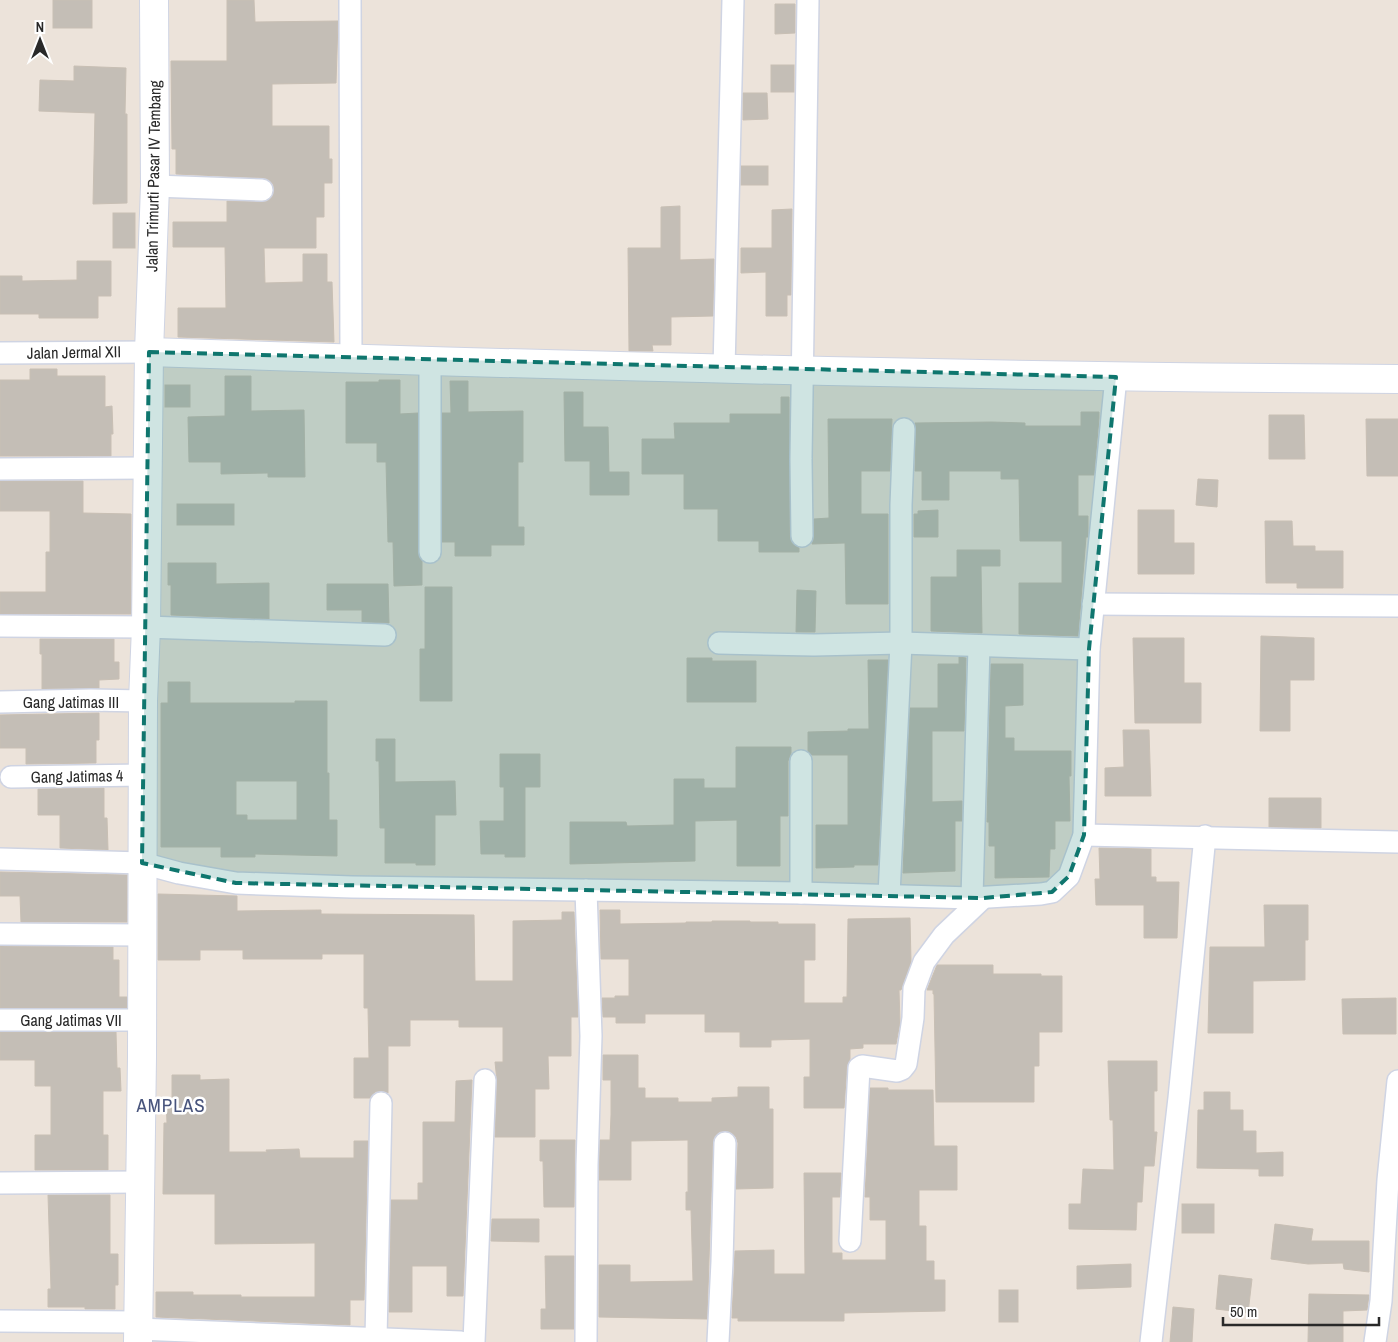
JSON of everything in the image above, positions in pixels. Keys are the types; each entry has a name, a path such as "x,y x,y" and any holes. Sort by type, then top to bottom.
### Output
{"street":[{"name":"Jalan Trimurti Pasar IV Tembang","path":"138,1331 142,1020 143,701 146,627 149,352 155,186 154,0"},
{"path":"350,0 351,359"},
{"path":"724,369 733,0"},
{"path":"802,536 808,0"},
{"path":"155,186 262,190"},
{"path":"149,352 724,369 1116,377 1398,379"},
{"name":"Jalan Jermal XII","path":"0,353 149,352"},
{"path":"430,361 430,552"},
{"path":"0,859 142,863 179,873 236,883 352,888 801,893 978,898 1052,892 1070,876 1084,835 1089,649 1116,377"},
{"path":"889,895 901,644 901,505 904,429"},
{"path":"0,469 147,468"},
{"path":"1093,604 1398,606"},
{"path":"0,626 146,627 384,635"},
{"path":"719,644 901,644 1089,649"},
{"path":"850,1241 859,1068 862,1066 897,1071 906,1064 912,1026 914,989 924,962 978,898 979,646"},
{"name":"Gang Jatimas III","path":"0,702 143,701"},
{"path":"801,761 801,893"},
{"name":"Gang Jatimas 4","path":"11,776 142,775"},
{"path":"1084,835 1205,836 1398,842"},
{"path":"1151,1342 1179,1098 1205,836"},
{"path":"586,890 591,1036 587,1165 586,1342"},
{"path":"0,934 142,935"},
{"name":"Gang Jatimas VII","path":"0,1020 142,1020"},
{"path":"474,1342 484,1080"},
{"path":"1375,1342 1381,1301 1388,1180 1398,1081"},
{"path":"376,1339 381,1103"},
{"path":"718,1342 725,1143"},
{"path":"0,1183 139,1182"},
{"path":"0,1321 138,1331 461,1342"}],"highlighted area":[{"path":"149,352 1116,377 1089,649 1084,835 1069,876 1052,892 983,898 236,883 142,863"}],"building":[{"path":"53,0 92,0 92,28 53,28"},
{"path":"227,0 254,0 255,22 338,21 336,83 272,84 272,126 329,126 329,159 332,159 332,183 324,183 324,217 316,217 316,248 264,248 265,283 303,282 303,254 327,254 327,282 332,282 334,342 178,337 178,308 226,308 225,247 173,247 173,222 227,222 227,201 267,201 272,197 274,191 273,184 263,178 176,174 176,149 172,149 171,61 227,61"},
{"path":"775,4 795,4 795,33 775,34"},
{"path":"771,65 794,65 794,92 771,92"},
{"path":"74,66 126,68 127,203 93,204 95,113 39,111 40,80 74,81"},
{"path":"743,93 767,93 768,119 743,120"},
{"path":"741,166 768,166 768,185 741,185"},
{"path":"680,206 680,260 714,259 713,316 671,317 671,345 652,345 653,351 629,351 628,248 661,248 661,207"},
{"path":"792,209 791,295 787,295 787,316 766,316 766,272 741,273 741,248 772,248 772,210"},
{"path":"113,213 135,213 135,248 113,248"},
{"path":"77,261 111,261 111,296 98,296 98,318 39,318 39,314 0,314 0,276 22,276 22,281 77,280"},
{"path":"30,369 57,369 57,376 105,376 105,407 112,406 113,434 111,434 111,456 0,456 0,380 30,380"},
{"path":"225,376 251,376 251,411 304,410 305,477 268,477 268,473 221,474 221,462 189,462 188,417 225,416"},
{"path":"379,380 400,380 400,414 418,413 418,552 422,561 422,585 394,586 393,542 388,542 386,462 377,462 377,443 346,443 346,382 379,382"},
{"path":"450,381 468,381 468,412 523,411 523,462 518,462 518,527 524,527 524,545 491,545 491,556 455,556 455,542 442,542 442,413 451,413"},
{"path":"165,385 190,385 190,407 165,407"},
{"path":"564,392 583,392 583,427 608,427 609,472 629,472 629,495 590,495 590,461 565,461"},
{"path":"781,397 789,397 790,536 792,543 799,548 799,552 759,552 759,541 718,541 718,509 684,509 684,474 642,474 642,439 675,439 674,423 730,423 730,414 781,414"},
{"path":"1081,412 1099,412 1099,418 1094,475 1078,475 1078,516 1088,516 1088,537 1086,537 1078,636 1019,634 1019,583 1062,583 1062,541 1020,541 1019,479 1001,479 1001,471 949,471 949,500 922,500 922,471 915,471 915,423 992,422 1025,423 1025,426 1081,426"},
{"path":"1269,415 1304,415 1305,459 1269,459"},
{"path":"828,419 892,419 890,471 861,471 861,514 888,514 888,604 846,604 845,543 812,544 814,519 829,518"},
{"path":"1366,419 1398,419 1398,476 1367,476"},
{"path":"1198,479 1218,480 1217,507 1196,505"},
{"path":"0,481 83,481 83,513 131,514 131,614 0,614 0,592 46,592 46,552 50,552 50,511 0,511"},
{"path":"177,504 234,504 234,525 177,525"},
{"path":"938,510 938,537 914,537 914,514 918,514 918,511"},
{"path":"1138,510 1174,510 1174,543 1194,543 1194,574 1138,574"},
{"path":"1265,521 1292,521 1293,546 1315,546 1315,551 1343,551 1343,588 1297,588 1297,583 1266,583"},
{"path":"957,550 1000,550 1000,566 981,566 982,633 931,631 931,577 957,577"},
{"path":"168,563 216,563 216,584 269,583 269,619 171,615 171,585 168,585"},
{"path":"327,584 388,584 389,623 362,622 362,610 327,610"},
{"path":"425,587 452,587 452,701 420,701 420,649 425,649"},
{"path":"797,590 816,591 815,632 796,632"},
{"path":"1261,636 1314,638 1314,680 1290,680 1290,731 1260,731"},
{"path":"1133,638 1184,638 1184,683 1201,683 1201,723 1135,723"},
{"path":"40,639 114,639 114,662 119,662 119,679 99,680 99,688 42,689"},
{"path":"959,657 966,658 964,731 932,731 932,802 962,801 962,821 955,821 955,871 903,873 910,708 938,708 938,664 959,664"},
{"path":"687,658 712,658 712,661 756,661 756,702 687,702"},
{"path":"868,660 888,660 878,865 816,868 816,825 848,825 848,755 812,755 808,751 808,732 869,729"},
{"path":"991,664 1023,664 1023,705 1005,706 1005,738 1014,738 1014,751 1071,751 1071,776 1069,776 1070,821 1055,821 1055,849 1050,849 1049,877 995,878 995,846 989,846 989,822 987,822"},
{"path":"168,682 190,682 190,703 295,703 295,701 327,701 329,820 337,820 337,856 255,854 255,857 221,857 221,847 161,847 161,703 168,703","holes":["236,781 297,781 297,820 247,820 247,815 236,815"]},
{"path":"99,713 99,740 96,740 96,763 26,764 26,748 0,748 0,715"},
{"path":"1123,730 1149,730 1151,796 1105,796 1105,768 1124,767"},
{"path":"376,739 395,739 395,782 455,781 456,815 435,815 435,865 385,863 385,828 380,828 379,761 376,761"},
{"path":"736,747 791,747 788,761 788,816 780,816 780,866 737,866 737,820 695,821 695,861 570,864 570,822 626,822 627,826 674,825 674,779 704,779 704,788 736,788"},
{"path":"500,754 540,754 540,787 525,787 525,857 505,857 505,854 481,854 480,821 504,821 504,787 500,787"},
{"path":"104,788 104,818 107,818 108,850 60,848 60,815 38,815 38,789"},
{"path":"1269,798 1321,798 1321,828 1269,827"},
{"path":"1099,848 1151,849 1151,877 1156,877 1156,882 1179,882 1177,938 1144,938 1144,905 1096,905 1095,879 1100,879"},
{"path":"0,872 127,875 127,922 21,922 20,896 0,896"},
{"path":"158,894 237,896 237,911 321,910 321,914 474,915 475,981 513,981 513,921 562,920 562,912 574,912 578,1017 571,1017 571,1056 548,1056 549,1089 535,1089 535,1137 495,1137 497,1081 495,1062 503,1062 503,1027 459,1027 459,1020 410,1020 410,1046 388,1046 388,1093 381,1091 375,1092 370,1098 354,1098 354,1058 369,1058 368,1008 364,1008 364,954 322,954 322,959 243,959 243,950 200,950 200,960 158,960"},
{"path":"1264,905 1308,905 1308,940 1305,940 1305,980 1253,981 1253,1033 1208,1033 1210,947 1265,947"},
{"path":"600,910 620,910 620,924 750,921 778,922 778,924 815,924 815,960 804,960 804,1003 843,1003 843,997 847,997 848,919 910,918 911,962 901,990 899,990 900,1023 896,1044 863,1044 863,1048 850,1049 844,1108 804,1108 804,1077 810,1077 810,1039 771,1040 771,1047 740,1047 740,1032 705,1032 705,1014 645,1014 645,1023 616,1023 616,1017 603,1017 602,998 629,996 629,959 601,959"},
{"path":"0,946 113,947 113,960 119,960 119,997 127,997 127,1008 0,1008"},
{"path":"937,965 993,965 993,974 1062,976 1062,1032 1039,1032 1039,1066 1034,1066 1034,1102 936,1102 934,994 933,990 927,990"},
{"path":"1396,998 1396,1034 1343,1034 1342,999"},
{"path":"0,1032 116,1032 117,1068 120,1068 121,1091 103,1091 103,1135 108,1135 108,1170 35,1170 35,1135 51,1135 51,1086 35,1086 35,1060 0,1060"},
{"path":"603,1055 638,1055 638,1088 645,1088 645,1098 678,1098 678,1102 712,1102 712,1098 738,1097 738,1087 769,1087 769,1109 773,1109 773,1188 736,1189 738,1143 736,1137 732,1133 719,1132 713,1142 707,1319 599,1317 599,1265 630,1265 630,1282 693,1281 691,1210 686,1210 688,1140 631,1141 631,1180 599,1180 600,1140 610,1140 611,1115 611,1080 603,1080"},
{"path":"1108,1061 1157,1061 1157,1091 1154,1091 1154,1132 1157,1132 1154,1166 1144,1166 1142,1202 1137,1202 1136,1230 1069,1229 1069,1204 1081,1204 1083,1169 1114,1170 1113,1120 1110,1120"},
{"path":"172,1075 200,1075 200,1080 229,1079 229,1152 267,1152 266,1150 299,1149 300,1158 354,1158 354,1141 368,1141 364,1300 350,1300 350,1325 156,1317 156,1292 193,1292 193,1295 241,1295 241,1297 315,1297 315,1243 215,1244 215,1194 163,1194 164,1123 167,1123 166,1098 172,1098"},
{"path":"472,1080 463,1296 447,1296 447,1266 412,1266 412,1312 389,1312 391,1200 418,1200 418,1183 423,1183 423,1122 455,1122 456,1081"},
{"path":"870,1088 933,1090 934,1146 957,1146 957,1190 919,1190 919,1226 926,1226 926,1261 934,1261 934,1280 945,1280 945,1311 844,1313 844,1321 738,1321 738,1318 732,1318 735,1251 774,1250 774,1274 805,1274 804,1173 841,1173 840,1197 832,1197 832,1253 842,1253 842,1260 886,1260 886,1220 870,1220 870,1197 865,1197"},
{"path":"1204,1092 1230,1092 1230,1110 1243,1110 1243,1131 1256,1131 1256,1153 1283,1152 1283,1176 1259,1176 1259,1169 1197,1168 1198,1110 1204,1110"},
{"path":"540,1140 575,1140 574,1207 544,1207 543,1161 540,1161"},
{"path":"48,1195 110,1195 110,1254 118,1254 118,1285 115,1285 115,1309 48,1307 48,1289 51,1289"},
{"path":"1182,1204 1214,1204 1214,1233 1182,1233"},
{"path":"492,1219 539,1219 539,1242 491,1241"},
{"path":"1275,1224 1313,1229 1311,1241 1369,1241 1369,1272 1344,1269 1343,1263 1308,1264 1271,1259"},
{"path":"545,1256 574,1256 574,1329 541,1329 541,1309 546,1309"},
{"path":"1131,1264 1131,1287 1077,1289 1077,1266"},
{"path":"1219,1275 1252,1279 1248,1313 1216,1309"},
{"path":"999,1290 1018,1290 1018,1322 999,1322"},
{"path":"1309,1294 1369,1295 1367,1310 1343,1311 1343,1342 1308,1342"},
{"path":"1173,1307 1194,1309 1192,1342 1170,1342"}],"district":[{"name":"AMPLAS","path":"171,1105"}]}
